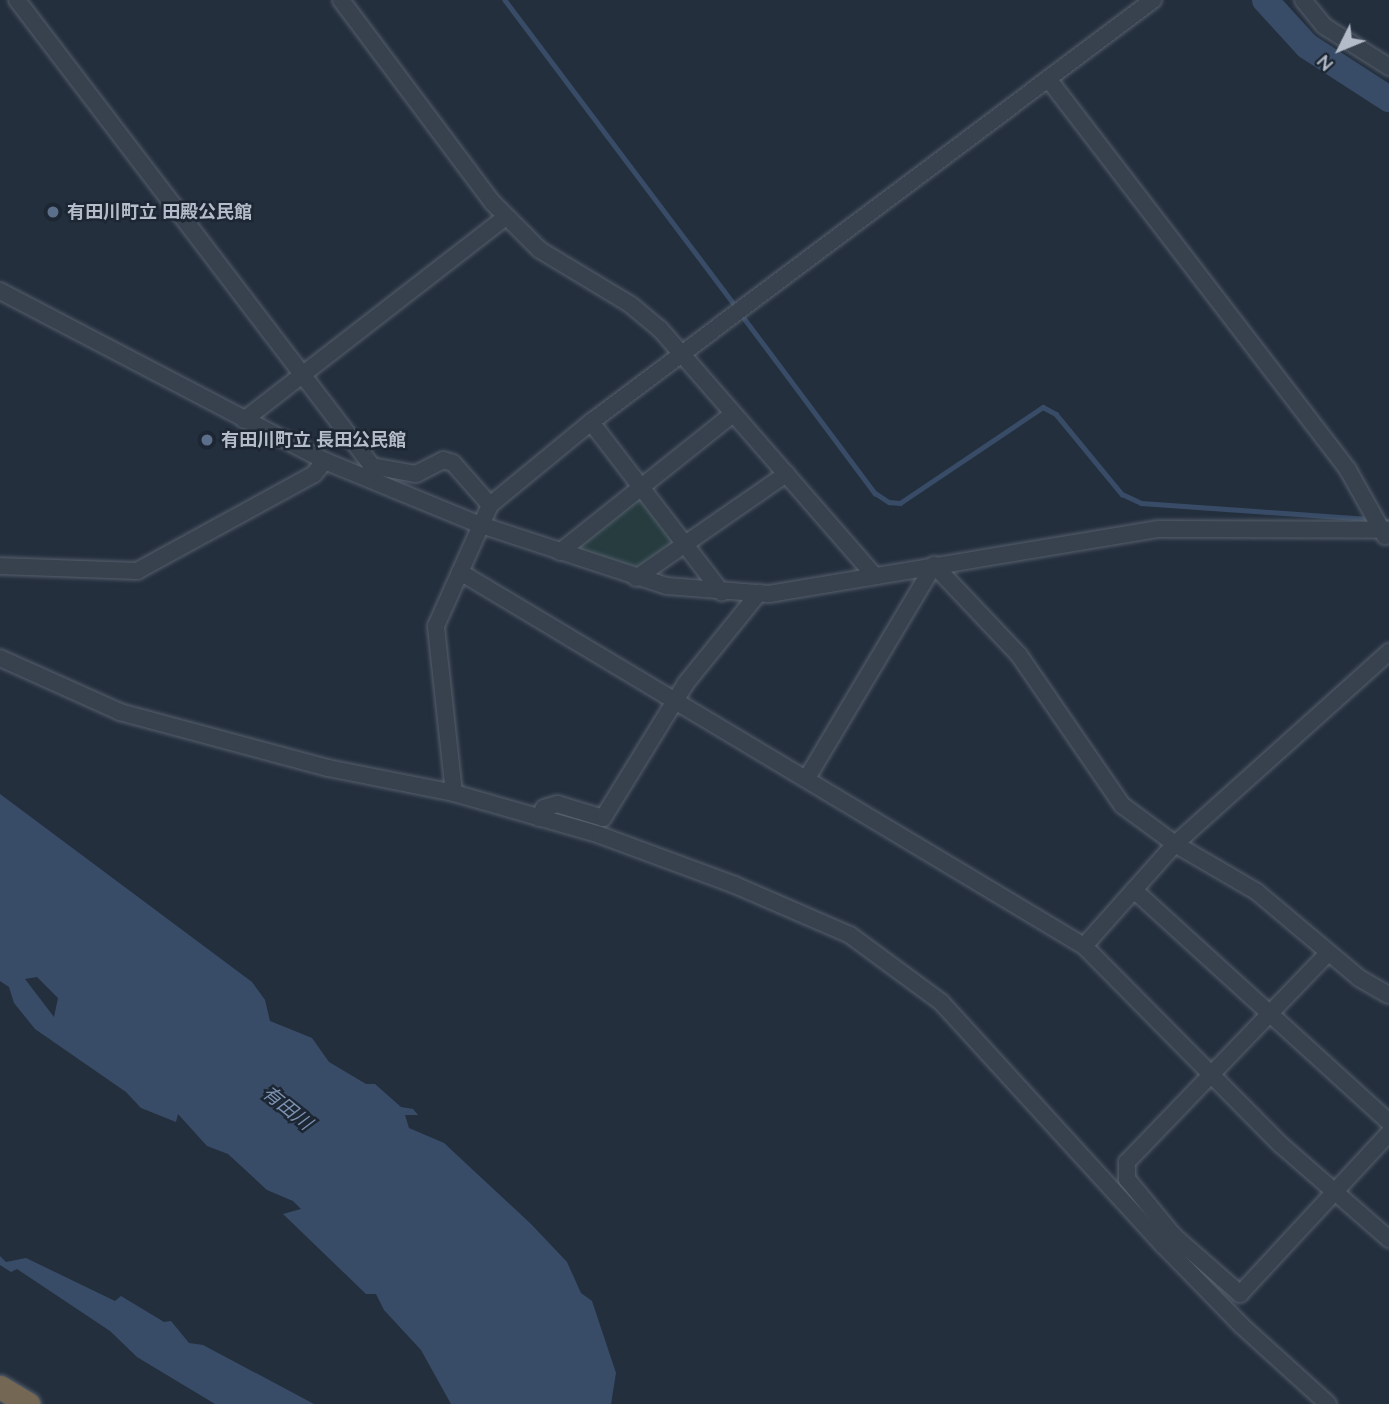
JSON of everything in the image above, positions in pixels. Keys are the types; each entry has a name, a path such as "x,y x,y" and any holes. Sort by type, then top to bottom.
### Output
{"street":[{"path":"17,0 300,374 370,473"},
{"path":"341,0 506,217 540,250 642,313 681,353 872,573"},
{"path":"454,793 436,626 478,524 490,505 681,353 1153,0"},
{"path":"1303,0 1324,26 1389,67"},
{"path":"0,291 325,461 370,473 478,524 636,578 722,593 759,593 1159,528 1386,534 1348,470 1049,80"},
{"path":"244,420 506,217"},
{"path":"560,552 733,414"},
{"path":"591,422 722,593"},
{"path":"370,473 416,474 443,460 453,463 490,505"},
{"path":"0,566 137,571 314,474 325,461"},
{"path":"636,578 786,474"},
{"path":"807,778 934,565"},
{"path":"934,565 1019,655 1122,805 1175,844 1257,892 1328,953 1389,995"},
{"path":"460,572 676,699 1084,946 1211,1075 1334,1192 1389,1239"},
{"path":"539,818 544,808 557,804 603,818 676,699 759,593"},
{"path":"1084,946 1175,844 1389,652"},
{"path":"0,658 120,712 328,768 454,793 539,818 735,885 833,926 878,952 924,986 1169,1241 1242,1326 1328,1404"},
{"path":"1134,890 1389,1122"},
{"path":"1328,953 1134,1154 1124,1171 1169,1241 1240,1294 1389,1133"}],"green space":[{"path":"640,493 678,543 636,572 569,550"}],"water":[{"name":"有田川","path":"0,794 252,982 265,1000 270,1021 312,1038 329,1062 366,1084 375,1084 401,1107 413,1109 418,1115 405,1115 409,1128 444,1143 531,1224 567,1262 581,1293 592,1301 616,1373 611,1404 451,1404 421,1350 384,1310 376,1294 366,1294 283,1214 301,1209 293,1201 267,1190 228,1154 207,1146 178,1114 176,1122 141,1108 126,1092 35,1029 14,1003 9,987 0,981","holes":["37,977 58,998 54,1017 25,979"]},
{"path":"0,1256 6,1262 26,1258 115,1301 121,1296 164,1322 171,1321 189,1343 203,1345 314,1404 215,1404 137,1357 110,1331 17,1269 11,1272 0,1265"}],"waterway":[{"path":"505,0 736,307"},
{"path":"1265,0 1307,46 1389,99"},
{"path":"741,314 875,493 889,502 900,503 1043,407 1056,414 1122,494 1141,503 1371,519"},
{"path":"1379,520 1389,521"}],"place":[{"name":"有田川町立 田殿公民館","path":"53,212"},
{"name":"有田川町立 長田公民館","path":"207,440"}]}
